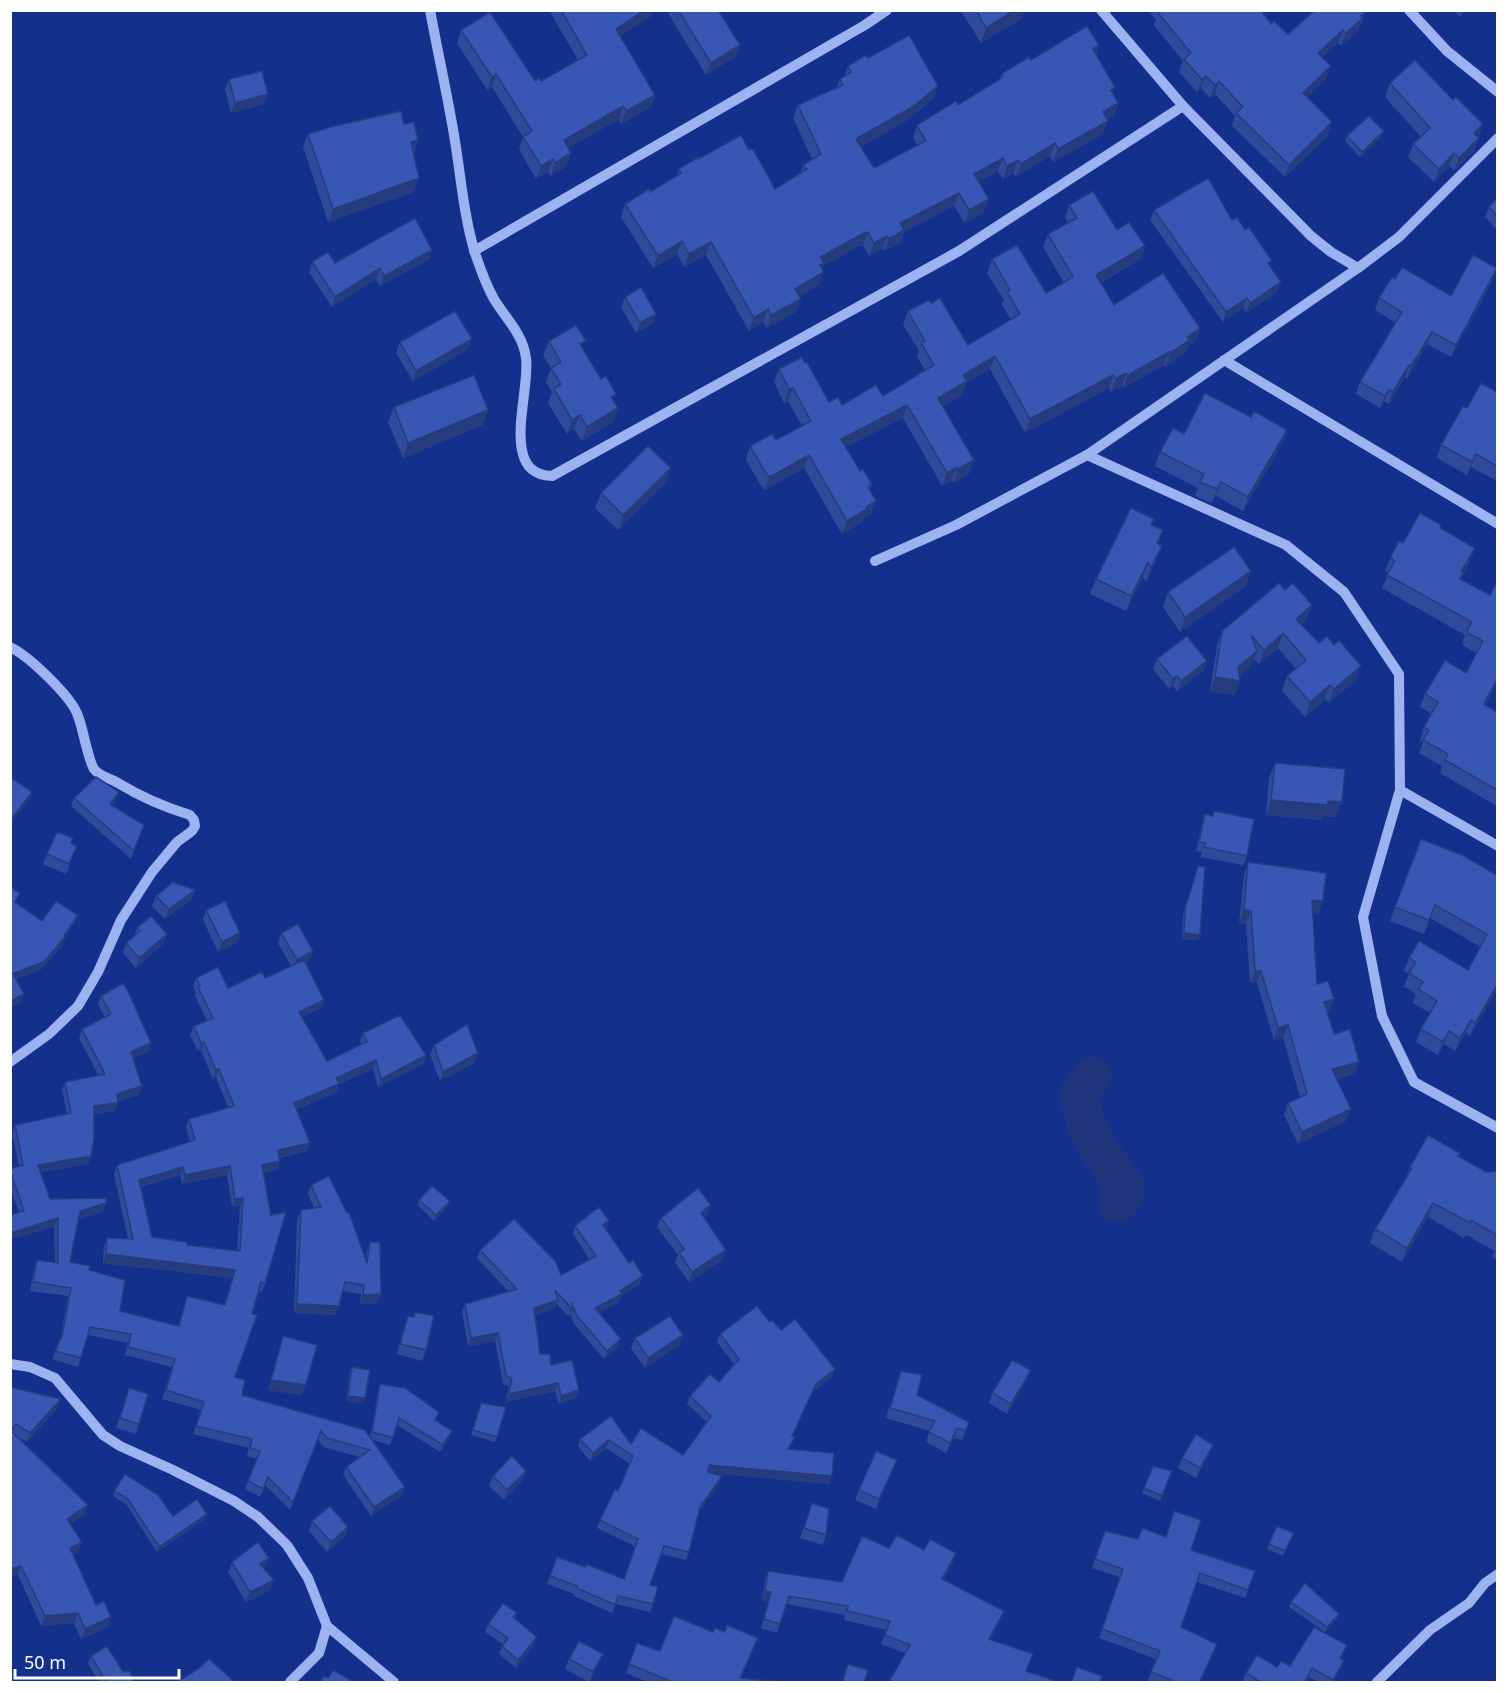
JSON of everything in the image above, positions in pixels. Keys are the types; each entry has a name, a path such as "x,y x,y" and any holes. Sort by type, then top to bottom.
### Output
{"street":[{"path":"430,10 474,251 494,300 515,328 525,351 527,377 520,441 521,452 527,464 536,473 552,476 959,251 1183,106"},
{"path":"474,251 855,31 887,10"},
{"path":"1101,10 1183,106 1311,236 1331,252 1358,268"},
{"path":"1409,10 1447,51 1497,92"},
{"path":"874,561 956,525 1087,455 1358,268 1399,237 1497,138"},
{"path":"1224,360 1497,524"},
{"path":"1087,455 1286,545 1344,592 1399,674 1400,790 1363,917 1382,1016 1414,1082 1497,1128"},
{"path":"10,647 17,650 48,677 77,712 93,767 100,774 153,803 190,815 195,826 177,842 152,872 121,920 98,972 78,1006 49,1034 10,1062"},
{"path":"1400,790 1497,846"},
{"path":"10,1364 30,1367 55,1378 103,1435 120,1446 173,1470 258,1517 287,1545 298,1561 308,1578 327,1626 358,1655 394,1683"},
{"path":"1377,1683 1430,1630 1469,1603 1485,1583 1497,1574"},
{"path":"290,1683 319,1653 327,1626"}],"building":[{"path":"561,10 645,10 616,29 655,95 626,111 623,106 564,140 571,153 555,163 553,159 541,166 523,137 532,131 496,74 492,77 461,30 490,12 535,81 539,78 541,81 587,55"},
{"path":"678,10 718,10 740,45 711,63"},
{"path":"976,10 1015,10 986,28"},
{"path":"1161,10 1261,10 1271,24 1274,21 1288,34 1315,10 1367,10 1361,16 1363,18 1346,33 1343,30 1318,53 1331,66 1303,93 1332,122 1289,165 1236,113 1243,107 1219,81 1215,85 1206,76 1202,80 1184,59 1191,53 1158,13"},
{"path":"1087,26 1099,45 1093,49 1115,87 1111,90 1118,103 1103,112 1108,121 1058,149 1055,143 1021,164 1018,160 1007,166 1003,158 974,174 989,199 969,210 959,193 900,223 904,230 889,239 887,236 874,243 868,232 864,233 820,257 824,263 820,265 824,272 795,289 801,299 771,315 768,309 754,318 711,242 689,254 682,241 658,256 625,204 681,173 679,169 698,157 698,159 741,135 749,150 753,149 775,189 807,169 803,165 821,154 798,105 843,85 840,79 851,72 848,66 866,55 868,58 909,35 938,86 914,106 856,139 874,168 926,141 917,125 956,101 958,105 1000,79 1003,76 1001,74 1029,57 1031,60"},
{"path":"1415,60 1453,100 1456,97 1483,124 1474,133 1479,138 1459,158 1454,153 1439,169 1413,144 1430,128 1390,83"},
{"path":"262,71 268,94 235,103 229,79"},
{"path":"401,111 404,124 414,122 418,140 411,142 419,178 333,209 308,134"},
{"path":"1369,116 1384,131 1362,152 1347,136"},
{"path":"1208,178 1232,220 1237,217 1245,230 1249,227 1272,261 1268,263 1281,282 1250,303 1247,298 1226,312 1154,210"},
{"path":"1093,191 1117,230 1129,222 1145,246 1096,275 1114,305 1163,273 1200,328 1187,337 1190,340 1128,375 1126,373 1116,379 1113,375 1030,419 995,356 963,375 967,381 938,398 974,460 958,469 957,467 947,473 907,405 841,439 860,471 863,469 872,484 868,487 876,501 847,521 809,455 770,477 766,473 750,446 772,434 776,440 811,421 793,388 789,389 779,369 802,357 829,402 838,397 842,405 876,385 883,396 934,365 921,343 925,341 908,311 929,300 931,303 940,298 968,345 1020,314 1007,292 1010,290 992,259 1017,245 1046,293 1073,277 1048,234 1077,218 1069,205"},
{"path":"1497,198 1497,216 1489,207"},
{"path":"415,218 432,250 384,276 380,268 335,297 312,262 328,252 335,263"},
{"path":"1473,255 1497,268 1456,345 1432,332 1393,392 1389,389 1385,396 1360,382 1402,312 1379,298 1392,277 1395,279 1402,267 1451,296"},
{"path":"641,287 656,314 640,323 625,297"},
{"path":"455,311 472,339 416,371 400,342"},
{"path":"576,325 586,341 580,344 601,379 606,376 616,394 611,397 618,408 587,427 580,415 572,420 554,389 561,384 551,368 561,362 549,341"},
{"path":"474,375 488,410 408,443 394,407"},
{"path":"1481,383 1497,392 1497,466 1476,454 1472,462 1441,445 1463,406 1467,408"},
{"path":"1205,393 1251,417 1254,411 1287,430 1248,497 1221,482 1217,489 1200,482 1204,474 1160,452 1173,428 1184,434"},
{"path":"648,446 671,468 623,515 601,493"},
{"path":"1131,508 1154,519 1151,525 1163,530 1157,543 1162,546 1151,567 1148,562 1131,596 1096,579"},
{"path":"1420,513 1441,525 1440,528 1475,548 1461,571 1464,572 1460,579 1490,595 1497,582 1497,679 1484,704 1497,712 1497,790 1445,760 1448,754 1423,740 1429,730 1424,727 1438,702 1425,694 1445,660 1466,673 1483,641 1468,633 1467,630 1472,622 1387,575 1395,561 1390,558 1399,541 1403,543"},
{"path":"1234,547 1251,571 1185,617 1168,592"},
{"path":"1279,583 1285,590 1293,583 1312,605 1296,619 1319,643 1327,636 1334,645 1339,640 1361,666 1334,689 1330,685 1310,702 1287,676 1306,660 1283,633 1264,650 1251,635 1257,651 1238,667 1240,681 1215,677 1222,631"},
{"path":"1187,636 1207,661 1181,681 1177,676 1173,679 1157,659"},
{"path":"1275,763 1345,769 1342,802 1328,801 1327,805 1271,800"},
{"path":"10,777 32,792 10,821"},
{"path":"96,777 119,792 110,804 144,825 134,851 74,798"},
{"path":"1214,811 1254,819 1247,856 1204,847 1205,843 1199,842 1205,814 1213,816"},
{"path":"57,832 73,838 71,843 77,846 69,864 47,854"},
{"path":"1421,839 1462,855 1497,875 1497,985 1475,1023 1471,1020 1460,1038 1449,1031 1443,1042 1421,1029 1437,1001 1418,989 1423,982 1409,973 1416,962 1409,958 1419,941 1468,970 1487,934 1435,905 1429,920 1395,907"},
{"path":"1248,862 1326,873 1323,901 1312,900 1317,984 1328,981 1334,999 1324,1002 1334,1034 1350,1029 1359,1062 1332,1069 1351,1109 1302,1132 1288,1103 1307,1094 1288,1025 1278,1028 1261,971 1255,971 1251,911 1244,910"},
{"path":"1198,866 1205,867 1200,935 1184,933 1185,909"},
{"path":"173,882 195,890 169,909 156,896"},
{"path":"10,887 20,893 15,902 42,921 56,901 78,915 65,937 45,961 13,974 24,994 10,1001"},
{"path":"225,901 240,933 222,942 206,910"},
{"path":"151,916 167,934 139,958 126,943 140,931 137,928"},
{"path":"298,924 313,951 297,960 281,933"},
{"path":"304,960 324,1000 299,1012 327,1061 367,1042 363,1033 400,1015 426,1055 381,1079 376,1060 336,1078 339,1084 294,1103 310,1143 278,1150 280,1161 262,1165 271,1215 286,1212 265,1284 261,1282 252,1314 257,1315 235,1377 245,1380 242,1395 365,1430 405,1487 374,1507 346,1467 370,1450 327,1438 321,1431 293,1502 268,1477 263,1489 248,1481 260,1451 250,1448 252,1439 196,1426 204,1402 166,1390 175,1359 128,1347 131,1334 90,1327 81,1358 55,1351 62,1336 71,1288 33,1282 37,1260 58,1263 58,1218 10,1233 10,1215 24,1211 10,1170 23,1165 15,1125 71,1113 65,1082 105,1074 82,1029 111,1014 101,996 123,983 151,1043 131,1052 142,1086 117,1094 118,1103 94,1106 94,1139 91,1156 38,1165 50,1199 106,1198 106,1203 80,1211 70,1262 90,1266 89,1270 125,1280 120,1311 179,1326 187,1296 225,1305 235,1270 106,1254 107,1238 133,1239 117,1165 195,1140 189,1119 234,1106 219,1069 216,1070 194,1026 213,1018 196,978 218,967 228,988 262,972 265,978","holes":["230,1166 235,1199 243,1198 240,1251 187,1245 187,1242 152,1237 139,1180 183,1167 185,1175"]},
{"path":"467,1024 478,1053 443,1072 434,1045"},
{"path":"1428,1135 1460,1153 1458,1156 1486,1172 1497,1171 1497,1235 1433,1203 1407,1248 1375,1229 1412,1168 1410,1167"},
{"path":"329,1176 347,1213 349,1212 367,1263 370,1242 380,1242 381,1294 363,1295 364,1285 345,1282 339,1306 297,1304 301,1210 321,1207 311,1185"},
{"path":"432,1186 450,1201 436,1215 419,1200"},
{"path":"698,1188 711,1205 701,1213 726,1250 692,1272 679,1253 684,1249 661,1218"},
{"path":"599,1207 609,1220 603,1225 629,1263 633,1260 643,1276 620,1291 622,1294 595,1308 621,1339 607,1351 577,1316 571,1302 573,1307 571,1308 555,1290 558,1300 534,1308 540,1354 550,1354 551,1365 572,1360 579,1390 561,1396 558,1383 509,1394 512,1378 506,1376 498,1333 471,1338 465,1304 517,1289 480,1250 514,1219 556,1262 561,1275 596,1256 575,1226"},
{"path":"757,1306 770,1322 772,1320 781,1330 795,1319 835,1369 816,1384 788,1449 834,1453 832,1476 709,1465 708,1472 722,1476 700,1507 689,1552 664,1546 650,1585 658,1587 653,1604 618,1596 615,1605 577,1586 550,1576 557,1557 585,1567 586,1564 624,1579 638,1539 600,1520 615,1489 618,1491 633,1456 609,1440 593,1453 580,1439 611,1416 631,1444 641,1428 683,1455 711,1416 690,1396 710,1374 719,1382 739,1359 720,1334"},
{"path":"415,1312 434,1316 426,1350 400,1344 408,1316 414,1317"},
{"path":"670,1316 683,1335 648,1358 635,1338"},
{"path":"283,1336 317,1345 306,1385 271,1380"},
{"path":"1012,1360 1031,1370 1011,1404 992,1393"},
{"path":"352,1367 370,1370 365,1398 348,1396"},
{"path":"901,1371 922,1375 917,1395 969,1422 966,1430 957,1428 950,1443 929,1432 935,1421 890,1408"},
{"path":"380,1384 405,1388 439,1412 435,1420 452,1431 443,1445 399,1418 393,1438 372,1432"},
{"path":"10,1387 61,1399 30,1433 16,1424 11,1431 88,1505 67,1519 82,1542 70,1548 96,1605 104,1601 111,1617 85,1629 78,1613 45,1616 21,1566 10,1569"},
{"path":"129,1388 148,1394 139,1424 120,1418"},
{"path":"481,1403 506,1407 497,1437 473,1430"},
{"path":"1196,1434 1213,1445 1200,1468 1182,1458"},
{"path":"876,1451 897,1460 879,1499 859,1490"},
{"path":"512,1456 526,1471 507,1490 493,1476"},
{"path":"1153,1466 1172,1471 1162,1496 1144,1488"},
{"path":"125,1474 158,1495 173,1516 197,1499 207,1514 159,1547 128,1499 114,1491"},
{"path":"812,1503 829,1509 826,1535 804,1528"},
{"path":"330,1506 348,1527 331,1542 312,1521"},
{"path":"1174,1511 1201,1520 1191,1550 1255,1571 1248,1590 1200,1573 1181,1627 1217,1644 1199,1683 1170,1683 1172,1680 1151,1672 1160,1651 1102,1629 1123,1569 1095,1559 1105,1531 1138,1539 1142,1528 1166,1537"},
{"path":"1277,1526 1294,1533 1285,1551 1269,1544"},
{"path":"897,1535 924,1550 930,1539 956,1553 942,1579 1004,1611 989,1639 1033,1654 1026,1671 1062,1683 895,1683 890,1680 910,1645 885,1635 890,1621 847,1611 848,1606 789,1596 780,1624 764,1619 771,1592 765,1591 768,1571 842,1582 862,1536 889,1548"},
{"path":"258,1542 269,1558 260,1564 274,1580 250,1592 232,1562"},
{"path":"1305,1583 1339,1614 1327,1627 1291,1602"},
{"path":"503,1603 517,1613 513,1617 537,1637 518,1660 502,1646 508,1638 488,1624"},
{"path":"674,1616 713,1632 715,1628 725,1632 727,1625 758,1638 740,1678 795,1683 675,1683 629,1664 637,1643 660,1651"},
{"path":"1314,1627 1347,1645 1340,1658 1344,1660 1333,1680 1312,1668 1304,1683 1262,1683 1246,1673 1257,1655 1277,1667 1281,1661 1290,1666"},
{"path":"579,1641 603,1654 593,1672 569,1659"},
{"path":"107,1646 123,1672 130,1671 134,1683 107,1683 91,1656"},
{"path":"209,1659 236,1683 175,1683 198,1669"},
{"path":"848,1664 868,1670 864,1683 842,1683"},
{"path":"1077,1667 1102,1676 1100,1683 1071,1683"},
{"path":"333,1670 352,1681 351,1683 320,1683 324,1676 328,1678"}],"waterway":[{"path":"1092,1076 1078,1095 1086,1124 1097,1146 1126,1189 1118,1203"}]}
